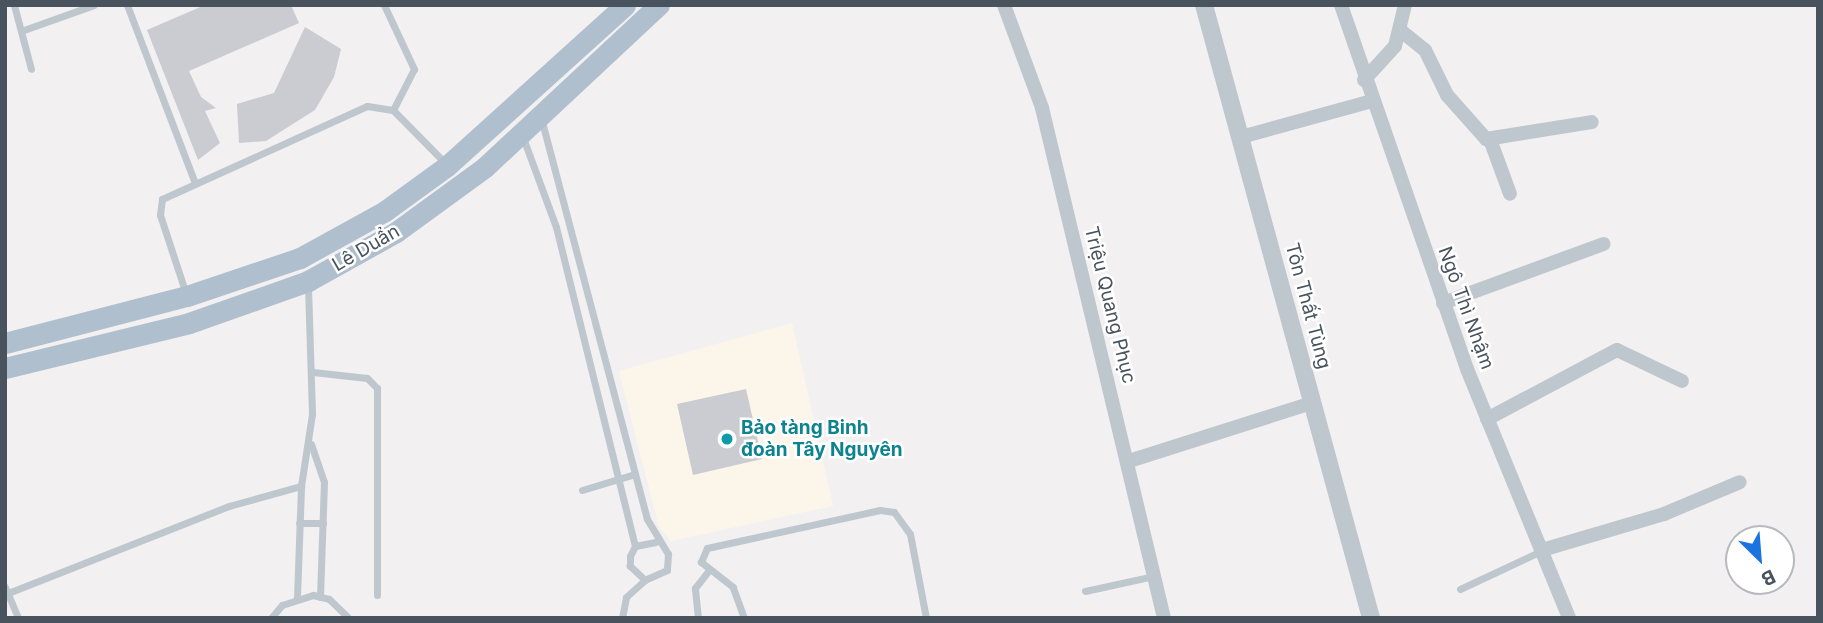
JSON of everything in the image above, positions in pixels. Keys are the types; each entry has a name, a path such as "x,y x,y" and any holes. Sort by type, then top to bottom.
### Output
{"main road":[{"name":"Lê Duẩn","path":"5,368 188,323 308,281 396,232 485,167 540,112 659,5"},
{"name":"Lê Duẩn","path":"5,342 187,296 300,258 385,211 447,166 623,6"},
{"path":"300,258 308,281"}],"street":[{"name":"Triệu Quang Phục","path":"1004,5 1042,108 1129,461 1164,618"},
{"name":"Tôn Thất Tùng","path":"1204,5 1371,618"},
{"name":"Ngô Thì Nhậm","path":"1341,5 1364,80 1443,303 1487,419 1569,618"},
{"path":"1364,80 1400,30 1405,5"},
{"path":"1400,30 1418,41 1454,106 1491,142 1510,194"},
{"path":"1241,137 1372,101"},
{"path":"1491,142 1592,122"},
{"path":"1443,303 1603,244"},
{"path":"1487,419 1617,350 1682,381"},
{"path":"1129,461 1312,403"},
{"path":"1542,550 1664,514 1740,482"}],"lane":[{"path":"14,5 31,69"},
{"path":"21,31 94,5"},
{"path":"127,5 195,183"},
{"path":"384,5 414,69 393,110"},
{"path":"187,296 158,205 195,183 351,111 393,110 447,166"},
{"path":"540,112 587,282 608,375 635,474 656,542 668,554 667,570 645,580 626,597 622,618"},
{"path":"521,131 556,227 635,547 630,566 645,580"},
{"path":"556,227 571,223"},
{"path":"297,597 301,486 311,443 313,372 308,281"},
{"path":"570,285 587,282"},
{"path":"313,372 367,378 377,388 377,595"},
{"path":"593,380 608,375"},
{"path":"311,443 324,482 320,597"},
{"path":"582,490 635,474"},
{"path":"18,618 7,590 229,506 301,486"},
{"path":"744,618 733,587 709,570 700,554 717,544 894,512 910,534 926,618"},
{"path":"299,523 323,523"},
{"path":"635,547 656,542"},
{"path":"1460,589 1542,550"},
{"path":"698,618 695,589 709,570"},
{"path":"1085,591 1154,575"},
{"path":"271,618 297,597 320,597 349,618"}],"shaded area":[{"name":"Bảo tàng Binh đoàn Tây Nguyên","path":"792,323 833,506 671,541 659,527 619,371"}],"building":[{"path":"205,5 291,5 299,23 189,71 201,97 216,108 205,111 220,143 198,160 147,30"},
{"path":"305,27 341,49 334,77 315,110 266,141 239,143 237,104 274,93"},
{"path":"746,389 762,459 693,475 677,404"}],"place":[{"name":"Bảo tàng Binh đoàn Tây Nguyên","path":"727,439"}]}
